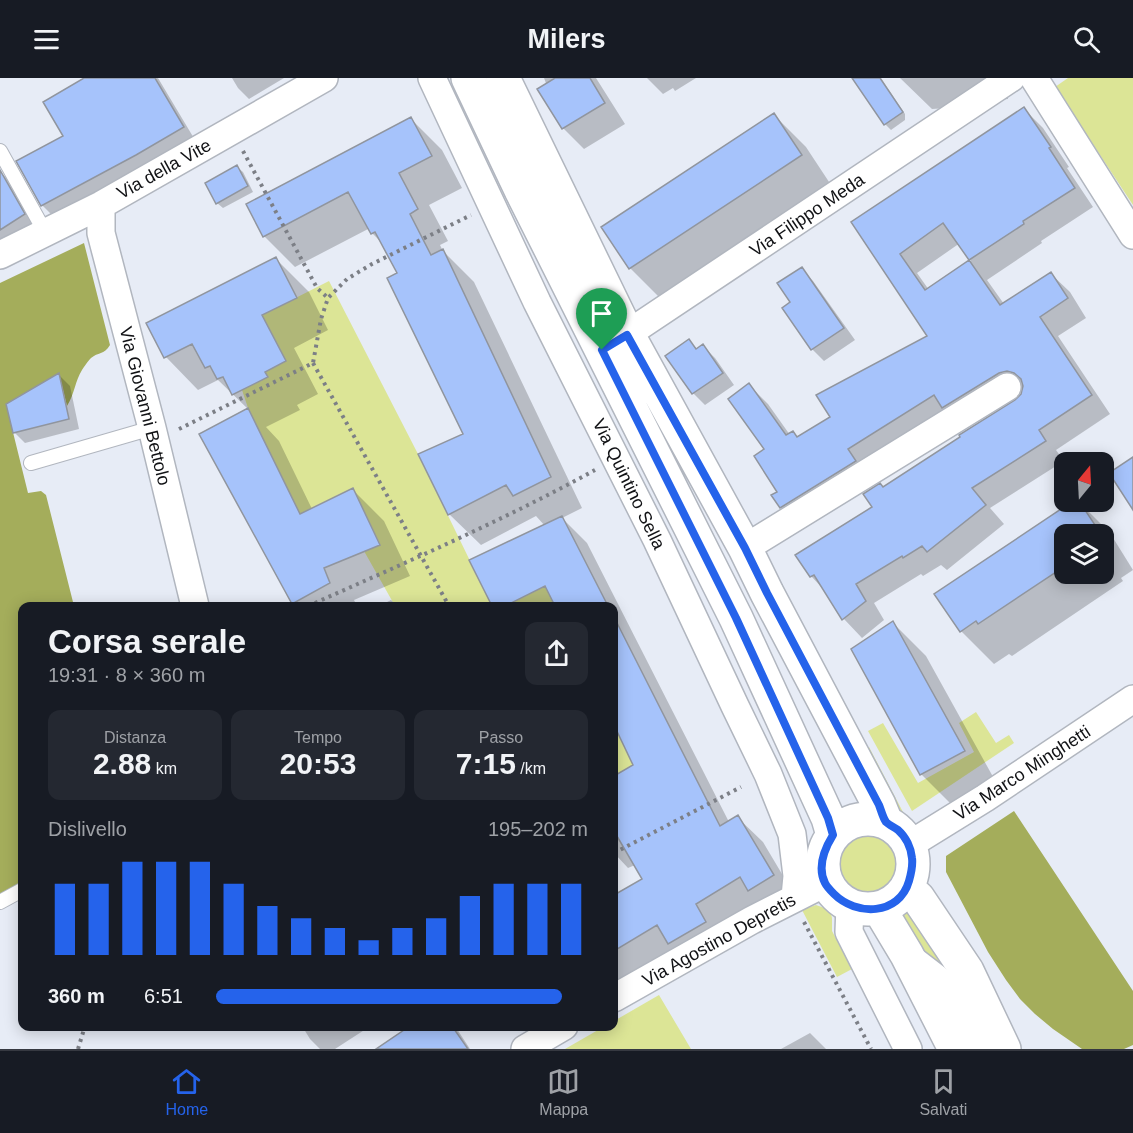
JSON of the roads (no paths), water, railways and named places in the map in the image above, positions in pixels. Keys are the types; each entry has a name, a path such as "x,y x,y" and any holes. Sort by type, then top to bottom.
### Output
{"street":[{"name":"Via della Vite","path":"0,255 101,205 324,78"},
{"name":"Via Quintino Sella","path":"432,78 537,302 671,568 768,774 792,834 798,908"},
{"name":"Via Quintino Sella","path":"468,78 521,190 745,548 886,822 898,830 909,845"},
{"name":"Via Quintino Sella","path":"503,78 615,343 833,835"},
{"name":"Via Filippo Meda","path":"615,343 1011,78"},
{"path":"1034,78 1133,235"},
{"path":"491,205 521,190"},
{"name":"Via Giovanni Bettolo","path":"101,205 101,233 194,602"},
{"path":"745,548 1007,387"},
{"name":"Via Marco Minghetti","path":"909,845 986,798 1133,699"},
{"path":"886,822 871,819 858,820 844,825 833,835 827,845 822,870 825,883 840,899 865,907 890,906 907,888 913,860 909,845"},
{"name":"Via Agostino Depretis","path":"618,996 743,925 798,908 825,883"},
{"path":"907,888 918,898 967,971 1004,1049"},
{"path":"865,907 907,955 941,983 974,1049"},
{"path":"865,907 849,932 908,1049"},
{"path":"907,955 955,1049"},
{"path":"525,1049 556,1031"}],"lane":[{"path":"0,152 45,232"},
{"path":"31,463 153,435"},
{"path":"0,902 18,892"}]}
